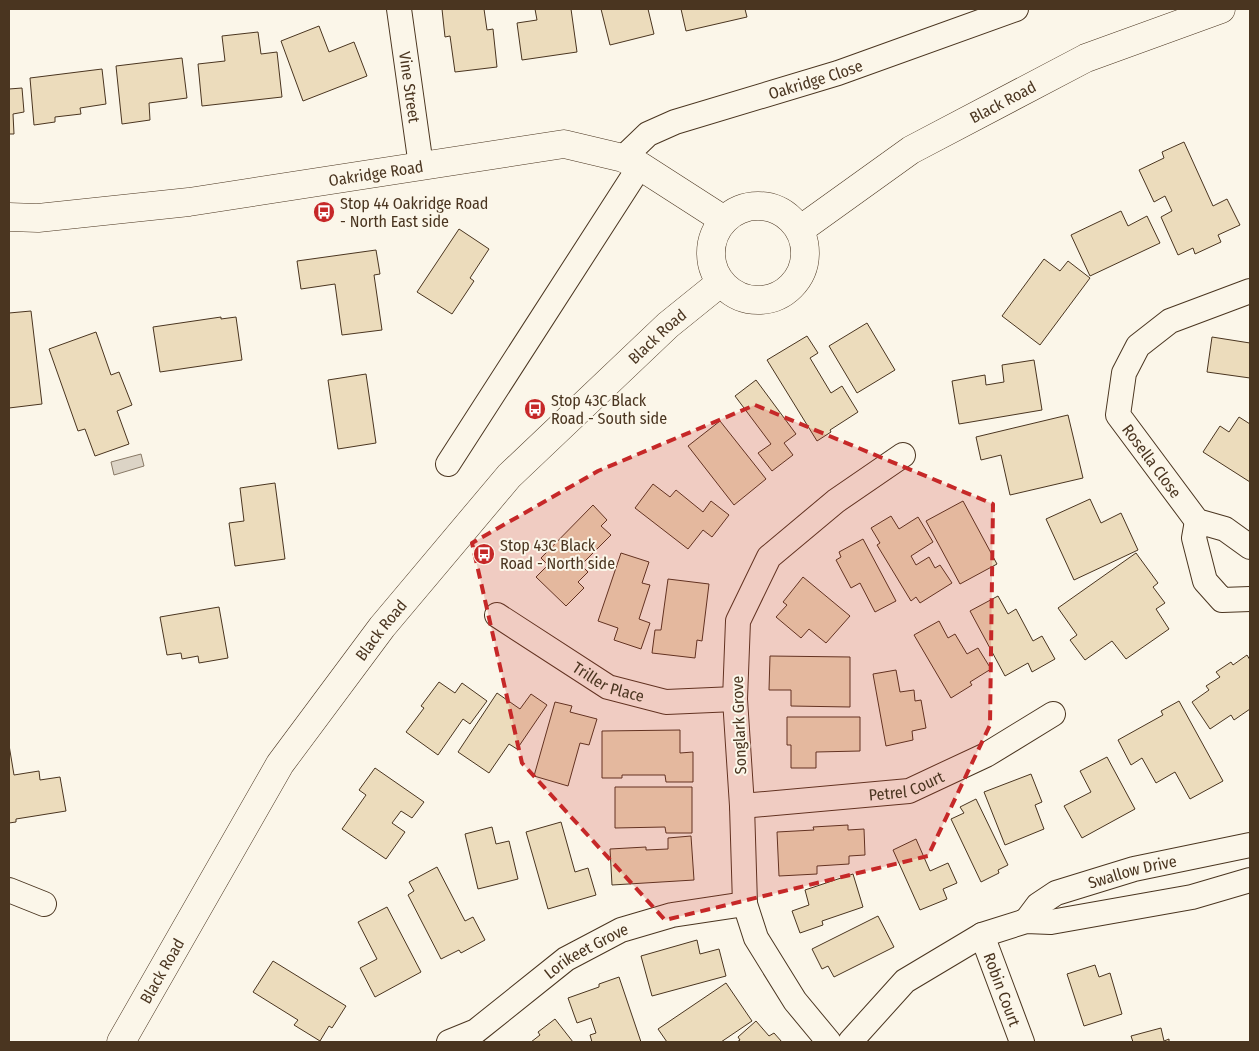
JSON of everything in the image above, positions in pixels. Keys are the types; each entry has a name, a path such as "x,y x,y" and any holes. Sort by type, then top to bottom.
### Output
{"main road":[{"name":"Black Road","path":"801,229 911,150 1086,58 1221,9"},
{"name":"Oakridge Road","path":"9,217 38,218 189,202 564,144 631,162 724,220"},
{"path":"742,208 776,208 801,229 807,253 797,283 776,299 748,301 720,283 711,264 712,242 724,220 742,208"},
{"name":"Black Road","path":"121,1042 280,764 374,637 508,476 668,325 720,283"}],"street":[{"name":"Vine Street","path":"399,9 421,166"},
{"name":"Oakridge Close","path":"631,162 648,134 675,122 838,73 1016,9"},
{"path":"448,464 631,162"},
{"name":"Rosella Close","path":"1197,521 1118,415 1124,373 1138,346 1170,321 1250,291"},
{"name":"Songlark Grove","path":"829,1042 795,1001 756,938 745,904 742,806 735,698 738,621 769,557 836,501 903,456"},
{"path":"1250,547 1225,529 1197,521 1194,538 1205,581 1222,600 1250,599"},
{"name":"Triller Place","path":"497,615 608,687 666,702 735,698"},
{"name":"Petrel Court","path":"742,806 909,791 986,755 1053,714"},
{"name":"Swallow Drive","path":"1026,921 1038,905 1056,893 1134,869 1250,845"},
{"name":"Swallow Drive","path":"850,1042 905,981 982,935 1026,921 1051,922 1192,897 1250,880"},
{"path":"9,890 44,904"},
{"name":"Lorikeet Grove","path":"449,1042 476,1032 566,959 620,930 672,915 745,904"},
{"name":"Robin Court","path":"982,935 1022,1042"}],"highlighted area":[{"path":"755,405 993,504 990,725 928,856 665,920 522,763 472,543 598,471"}],"shaded area":[{"path":"141,454 144,466 114,475 111,462"}],"building":[{"path":"442,9 484,9 487,30 493,29 497,67 455,72 450,36 445,37"},
{"path":"535,9 571,9 577,52 522,60 517,23 537,20"},
{"path":"601,9 648,9 654,34 610,45"},
{"path":"681,9 745,9 747,17 686,31"},
{"path":"319,26 329,52 354,42 367,76 303,101 281,41"},
{"path":"258,32 261,54 277,52 282,97 202,106 198,64 225,61 222,36"},
{"path":"182,58 187,98 149,103 150,120 122,124 116,66"},
{"path":"102,69 106,104 80,108 81,114 55,117 55,122 34,125 30,78"},
{"path":"22,88 24,112 13,114 14,134 9,134 9,89"},
{"path":"1184,142 1213,206 1227,199 1240,225 1218,235 1221,242 1195,254 1193,248 1178,255 1161,217 1172,211 1165,196 1154,202 1139,170 1164,158 1162,152"},
{"path":"1121,211 1128,226 1147,216 1160,243 1090,276 1071,235"},
{"path":"459,229 489,249 470,278 474,281 452,314 417,292"},
{"path":"376,250 380,274 374,275 382,330 342,335 335,284 301,289 297,261"},
{"path":"1044,259 1060,271 1068,261 1090,278 1040,345 1002,316"},
{"path":"31,311 42,404 9,408 9,313"},
{"path":"221,317 221,319 236,317 242,360 160,372 153,327"},
{"path":"867,323 895,370 857,393 829,346"},
{"path":"96,332 111,375 119,372 132,405 117,411 129,444 95,456 85,429 78,431 49,349"},
{"path":"807,336 818,353 810,358 831,393 842,386 858,412 817,441 767,360"},
{"path":"1212,337 1250,343 1250,378 1207,372"},
{"path":"1034,360 1042,410 959,424 952,381 985,375 986,385 1004,382 1002,365"},
{"path":"366,374 376,443 338,449 328,380"},
{"path":"756,380 796,434 784,443 793,455 772,471 758,453 771,444 735,396"},
{"path":"1068,415 1083,478 1010,495 1001,455 981,460 976,437"},
{"path":"1239,417 1250,424 1250,482 1203,452 1220,426 1229,432"},
{"path":"720,421 766,479 734,505 688,446"},
{"path":"275,483 285,559 235,566 229,523 244,521 240,488"},
{"path":"653,484 670,497 676,490 703,512 711,501 729,515 712,537 703,530 688,549 635,508"},
{"path":"1090,499 1101,523 1121,513 1138,550 1074,580 1046,519"},
{"path":"963,501 997,564 960,584 926,521"},
{"path":"593,505 607,520 601,526 611,535 581,565 588,572 578,582 584,588 566,606 536,577 548,565 541,558"},
{"path":"891,516 899,529 918,517 933,542 911,556 916,565 929,557 935,568 940,565 952,583 920,603 916,597 911,601 877,545 880,543 871,528"},
{"path":"863,539 896,601 875,612 860,583 851,588 836,560 841,557 839,552"},
{"path":"621,553 649,562 642,583 650,585 639,619 650,623 641,649 614,640 618,628 598,621"},
{"path":"1136,553 1158,583 1153,587 1165,603 1156,609 1169,629 1126,659 1112,641 1085,660 1070,640 1077,635 1058,608"},
{"path":"803,577 850,616 826,643 809,629 801,638 776,617 787,605 783,602"},
{"path":"668,579 709,584 702,641 697,640 695,658 652,653 655,630 661,630"},
{"path":"998,596 1008,614 1016,609 1033,641 1042,636 1055,659 1032,672 1028,663 1005,676 970,611"},
{"path":"219,607 228,658 199,663 198,656 182,659 181,653 167,655 160,617"},
{"path":"939,621 948,638 955,634 967,654 978,648 991,669 970,682 972,685 951,698 914,635"},
{"path":"1247,655 1250,660 1250,709 1234,720 1231,715 1210,729 1192,702 1209,690 1206,686 1220,677 1216,672 1231,662 1233,665"},
{"path":"770,656 850,657 850,707 791,706 791,690 769,690"},
{"path":"896,670 900,692 914,690 915,701 921,700 926,728 912,731 913,740 886,746 873,674"},
{"path":"439,682 455,693 462,683 487,701 470,724 463,719 438,755 406,732 424,708 421,706"},
{"path":"497,693 520,709 531,694 547,705 517,749 509,744 489,773 458,752"},
{"path":"1179,701 1223,781 1190,799 1175,772 1156,783 1142,758 1131,765 1118,740 1163,715 1161,711"},
{"path":"555,702 572,706 570,712 597,719 589,745 580,743 568,786 534,776"},
{"path":"787,717 860,717 860,751 816,752 816,768 791,768 791,745 787,745"},
{"path":"680,730 680,753 693,752 693,782 666,782 665,775 622,775 622,778 602,778 602,731"},
{"path":"9,745 14,775 39,771 40,780 60,777 66,811 16,819 16,822 9,823"},
{"path":"1107,757 1135,809 1082,838 1064,806 1091,792 1080,771"},
{"path":"375,768 424,802 412,818 401,811 392,823 405,832 386,859 342,829 366,795 359,790"},
{"path":"1031,774 1042,802 1035,805 1044,829 1005,845 984,792"},
{"path":"615,787 692,787 692,833 666,833 665,827 615,828"},
{"path":"976,799 1008,865 998,870 999,873 981,882 951,819 964,813 960,807"},
{"path":"561,822 575,872 588,868 596,895 548,909 526,832"},
{"path":"848,825 848,830 864,829 865,855 849,856 849,864 817,866 817,874 779,876 777,832 814,830 813,827"},
{"path":"492,827 496,844 509,841 518,879 478,889 465,834"},
{"path":"691,836 694,880 612,885 610,849 646,847 646,850 668,849 668,838"},
{"path":"916,839 930,871 948,863 957,883 943,889 947,899 920,910 893,850"},
{"path":"437,867 465,921 473,917 485,940 461,953 459,950 441,959 408,895 414,891 409,882"},
{"path":"853,874 863,907 822,921 823,925 800,933 792,911 809,905 805,890"},
{"path":"387,907 421,972 375,997 360,968 377,959 358,922"},
{"path":"878,916 894,947 834,977 828,966 822,969 812,949"},
{"path":"697,940 700,954 719,949 726,976 652,996 641,956"},
{"path":"273,961 346,1006 332,1028 329,1026 320,1041 294,1025 298,1020 253,992"},
{"path":"1095,965 1099,977 1110,973 1122,1014 1084,1026 1067,974"},
{"path":"619,977 641,1042 592,1042 590,1035 596,1033 591,1018 577,1023 568,998 599,987 599,984"},
{"path":"726,983 752,1021 721,1042 667,1042 658,1029"},
{"path":"555,1019 573,1042 531,1042 540,1035 538,1032"},
{"path":"756,1021 769,1036 774,1033 782,1042 737,1042 740,1040 738,1037"},
{"path":"1161,1028 1164,1041 1169,1039 1169,1042 1133,1042 1131,1036"}],"place":[{"name":"Stop 44 Oakridge Road - North East side","path":"324,212"},
{"name":"Stop 43C Black Road - South side","path":"535,409"},
{"name":"Stop 43C Black Road - North side","path":"484,554"}]}
